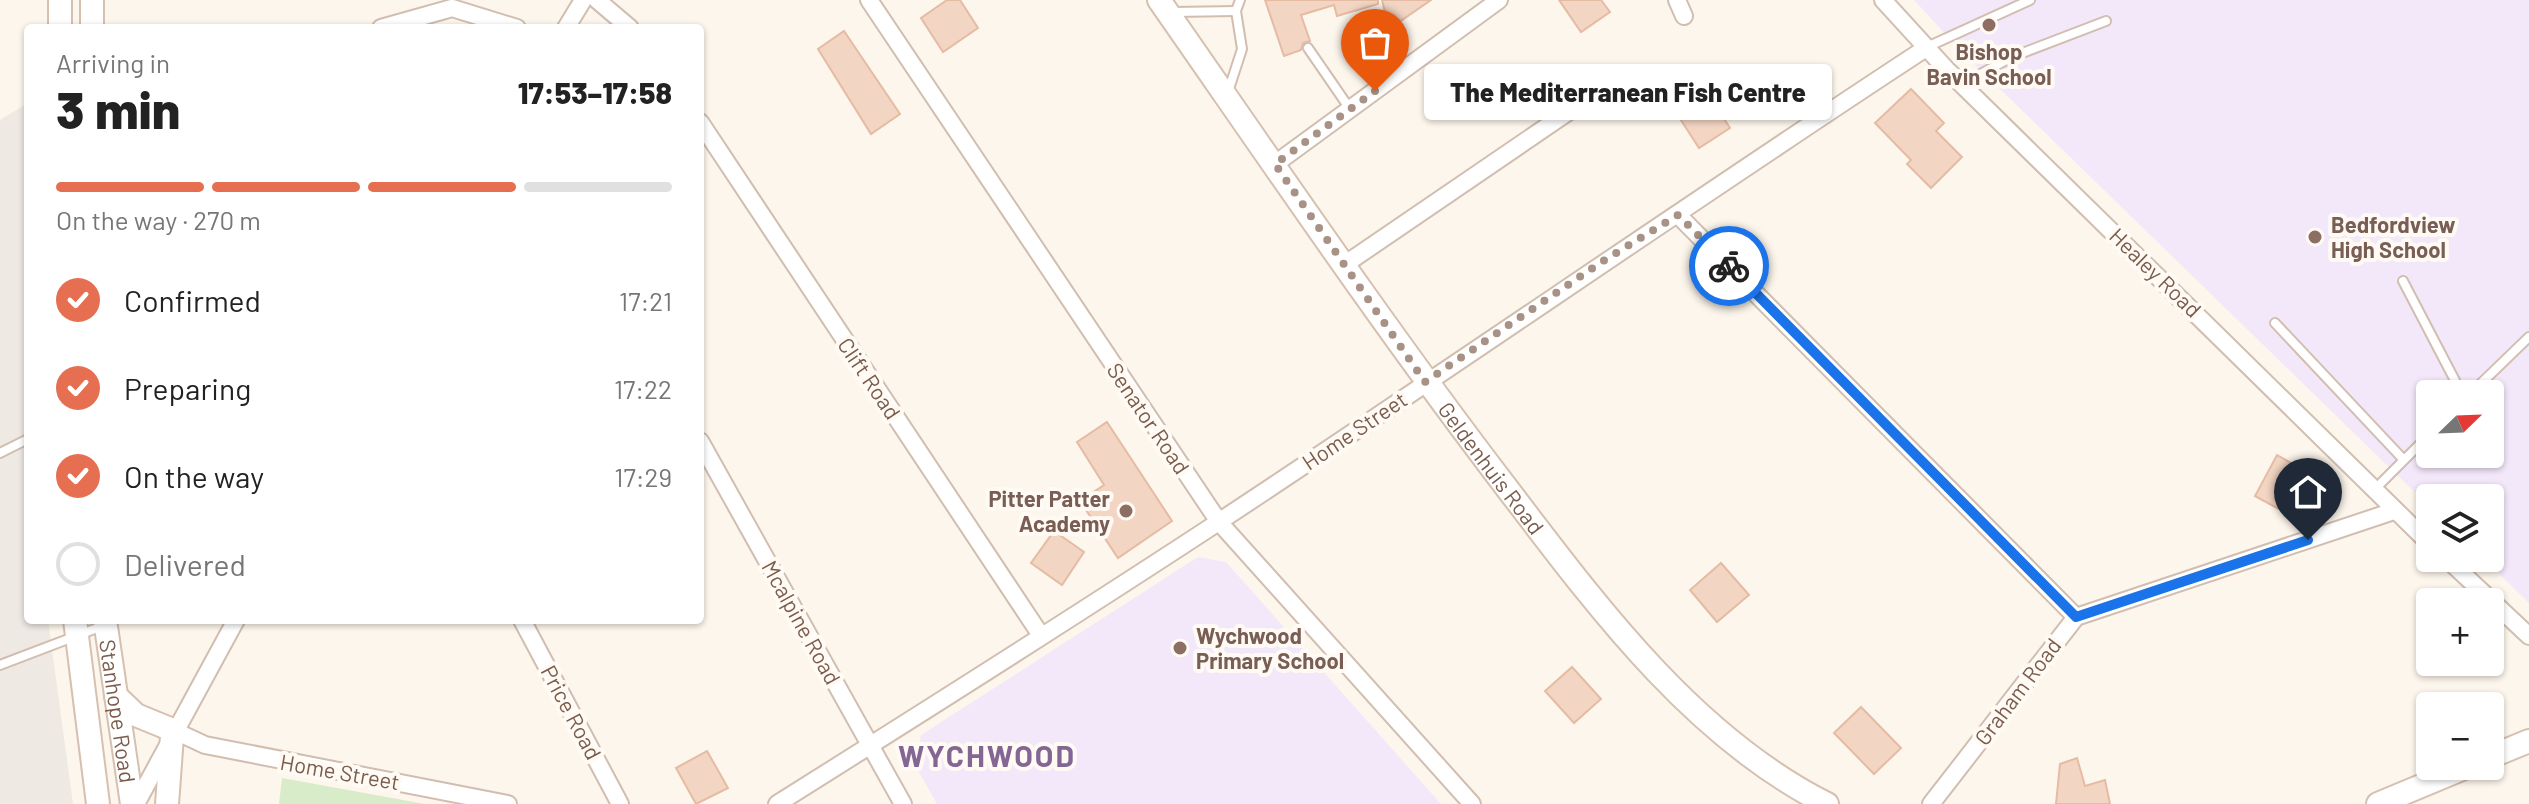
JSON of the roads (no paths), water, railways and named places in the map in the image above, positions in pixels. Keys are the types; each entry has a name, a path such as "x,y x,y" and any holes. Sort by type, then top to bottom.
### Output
{"main road":[{"path":"60,0 60,24"},
{"path":"92,0 92,24"},
{"name":"Geldenhuis Road","path":"1163,6 1425,382 1564,563 1646,657 1748,755 1827,804"},
{"name":"Stanhope Road","path":"105,624 134,804"},
{"name":"Stanhope Road","path":"76,626 98,804"},
{"path":"116,696 136,715 174,734 167,804"},
{"path":"2504,751 2529,741"},
{"path":"2378,804 2435,780"}],"street":[{"path":"568,24 583,0"},
{"path":"597,0 625,24"},
{"name":"Senator Road","path":"869,0 1219,522 1472,804"},
{"path":"1275,164 1499,0"},
{"path":"1677,0 1684,16"},
{"name":"Healey Road","path":"1883,0 1961,84 2137,253 2416,531"},
{"path":"452,4 462,24"},
{"path":"393,24 452,4 506,24"},
{"name":"Home Street","path":"777,804 1219,522 1603,261 1678,215 1926,48"},
{"path":"1344,265 1618,78"},
{"name":"Clift Road","path":"704,128 1040,634"},
{"path":"1678,215 2076,617"},
{"name":"Mcalpine Road","path":"704,448 903,804"},
{"name":"Graham Road","path":"1931,804 2076,617 2394,511"},
{"path":"2461,572 2529,636"},
{"path":"134,804 234,624"},
{"name":"Price Road","path":"524,624 620,804"},
{"name":"Home Street","path":"174,734 205,745 508,804"}],"lane":[{"path":"1226,96 1242,49 1236,11 1240,0"},
{"path":"1926,48 2030,0"},
{"path":"1163,6 1236,11"},
{"path":"1961,84 2012,57 2106,21"},
{"path":"1308,48 1350,109"},
{"path":"2403,281 2455,380"},
{"path":"2275,323 2403,459"},
{"path":"2484,380 2529,337"},
{"path":"0,453 24,441"},
{"path":"2374,490 2416,447"},
{"path":"0,665 76,626"}],"place":[{"name":"Bishop Bavin School","path":"1989,25"},
{"name":"The Mediterranean Fish Centre","path":"1375,91"},
{"name":"Bedfordview High School","path":"2315,237"},
{"name":"Pitter Patter Academy","path":"1126,511"},
{"name":"Wychwood Primary School","path":"1180,648"}],"district":[{"name":"WYCHWOOD","path":"987,755"}]}
